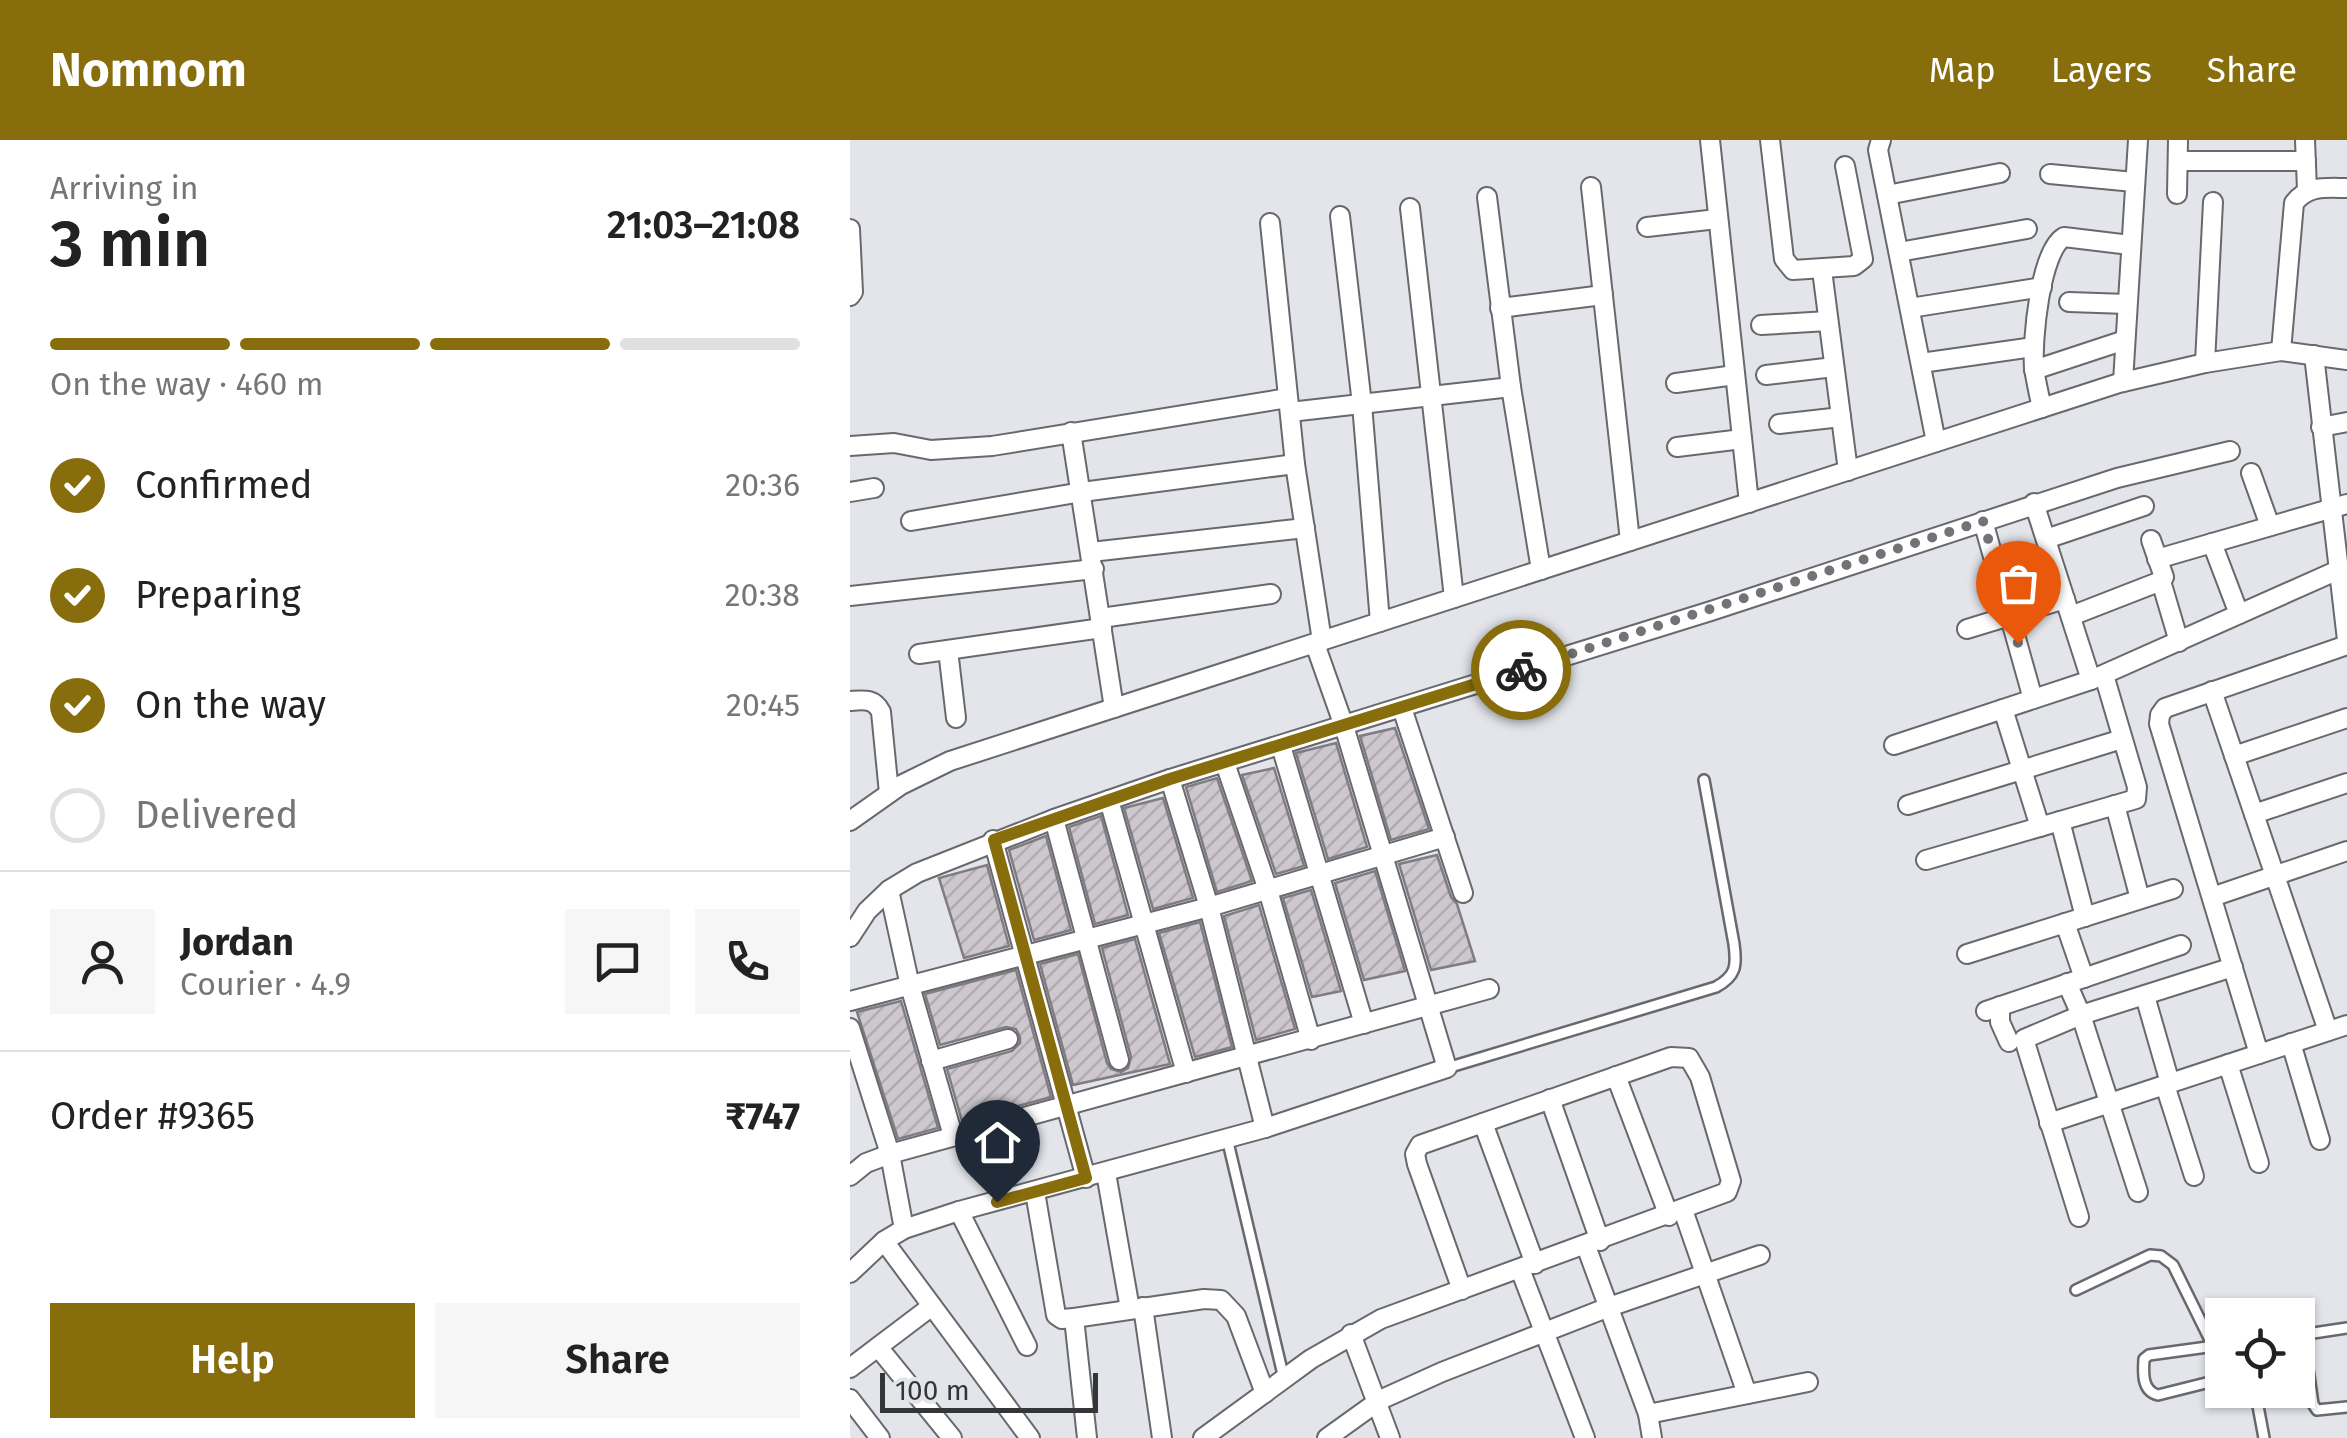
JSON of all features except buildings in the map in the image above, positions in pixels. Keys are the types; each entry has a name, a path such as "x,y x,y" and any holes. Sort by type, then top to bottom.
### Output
{"street":[{"path":"1710,140 1749,503"},
{"path":"1770,140 1784,259 1794,270 1854,266 1863,259 1846,166"},
{"path":"1881,140 1878,150 1936,442"},
{"path":"2123,382 2138,140"},
{"path":"2177,194 2178,140"},
{"path":"2178,160 2308,146 2307,190"},
{"path":"1887,195 2000,172"},
{"path":"2050,174 2134,182"},
{"path":"1591,188 1630,541"},
{"path":"2282,351 2294,203 2307,190 2347,188"},
{"path":"1487,197 1540,570"},
{"path":"2204,363 2213,202"},
{"path":"1410,208 1454,598"},
{"path":"1340,216 1362,404 1380,622"},
{"path":"1647,227 1717,219"},
{"path":"850,1274 884,1241 904,1229 1265,1128 1447,1068 1319,642 1295,464 1270,223"},
{"path":"850,229 850,296"},
{"path":"1899,252 2027,230"},
{"path":"2042,408 2034,347 2052,249 2064,237 2130,244"},
{"path":"1822,270 1848,470"},
{"path":"1910,308 2042,287"},
{"path":"1500,308 1603,295"},
{"path":"2069,302 2127,304"},
{"path":"1761,325 1828,320"},
{"path":"2034,370 2125,340"},
{"path":"1921,363 2034,347"},
{"path":"850,821 889,794 950,761 2123,382 2204,363 2282,351 2347,360"},
{"path":"2260,1054 2159,724 2165,708 2347,643 2336,570 2338,506 2321,427 2314,355"},
{"path":"1766,374 1834,367"},
{"path":"1676,383 1735,375"},
{"path":"850,446 894,443 930,450 963,449 1289,405 1362,404 1511,387"},
{"path":"1779,424 1841,416"},
{"path":"2321,427 2347,422"},
{"path":"1071,432 1114,708"},
{"path":"1677,446 1742,439"},
{"path":"850,937 890,890 917,873 994,840 1170,779 2034,504 2117,478 2230,451"},
{"path":"911,521 1082,492 1295,464"},
{"path":"2251,474 2270,526"},
{"path":"850,492 874,488"},
{"path":"1926,860 2115,806 2136,799 2138,794 2122,739 2068,608 2034,504"},
{"path":"2046,539 2144,506"},
{"path":"2158,559 2338,506"},
{"path":"1983,521 2033,700"},
{"path":"850,596 1305,528"},
{"path":"2150,540 2164,576 2161,582 2178,642"},
{"path":"2212,543 2239,614"},
{"path":"1894,745 2098,678 2336,570"},
{"path":"1967,629 2010,615 2068,608 2161,582"},
{"path":"919,654 1271,594"},
{"path":"948,650 956,718"},
{"path":"2212,690 2328,1031"},
{"path":"850,701 867,700 881,712 889,794"},
{"path":"1402,708 1463,893"},
{"path":"2003,709 2040,827"},
{"path":"2234,756 2347,718"},
{"path":"1908,805 2122,739"},
{"path":"1282,746 1364,1024"},
{"path":"1225,763 1268,890 1311,1040"},
{"path":"1170,779 1210,907 1265,1128"},
{"path":"2254,814 2347,783"},
{"path":"1108,800 1186,1073"},
{"path":"2115,806 2140,900"},
{"path":"1054,819 1119,1060"},
{"path":"2060,821 2085,917"},
{"path":"850,1001 1210,907 1445,837"},
{"path":"994,840 1086,1178"},
{"path":"2212,897 2347,851"},
{"path":"1967,954 2173,889"},
{"path":"890,890 910,986 953,1136"},
{"path":"2065,924 2081,1015 2138,1192"},
{"path":"2009,1042 1993,1008 2182,945"},
{"path":"2080,1217 2024,1039 2081,1015 2233,968"},
{"path":"853,1167 1489,989"},
{"path":"2145,996 2194,1176"},
{"path":"2049,1123 2347,1025"},
{"path":"850,1028 890,1154 904,1229"},
{"path":"931,1062 1008,1039"},
{"path":"2291,1044 2320,1140"},
{"path":"1202,1438 1284,1378 1382,1318 1528,1267 1676,1213 1727,1192 1731,1181 1689,1058 1670,1057 1420,1145 1414,1154 1462,1290"},
{"path":"2228,1064 2259,1163"},
{"path":"1616,1076 1707,1274 1747,1394"},
{"path":"1550,1099 1608,1307 1648,1414 1652,1438"},
{"path":"1483,1123 1544,1331 1584,1438"},
{"path":"1106,1173 1162,1438"},
{"path":"1035,1192 1052,1309 1062,1318 1221,1300 1246,1336 1265,1393"},
{"path":"959,1211 1027,1346"},
{"path":"884,1241 1030,1438"},
{"path":"1327,1438 1374,1404 1442,1372 1608,1307 1760,1255"},
{"path":"850,1368 932,1306"},
{"path":"1074,1318 1087,1438"},
{"path":"1351,1334 1374,1404 1390,1438"},
{"path":"878,1347 952,1438"},
{"path":"1648,1414 1808,1382"},
{"path":"850,1399 880,1438"}],"lane":[{"path":"1447,1068 1716,987 1730,979 1737,965 1704,780"},
{"path":"1228,1138 1284,1378"},
{"path":"2076,1290 2150,1254 2161,1256 2173,1265 2205,1323"},
{"path":"2315,1333 2347,1328"},
{"path":"2205,1348 2144,1359 2150,1394 2205,1383"},
{"path":"2315,1408 2326,1412 2347,1407"},
{"path":"2258,1408 2264,1438"}],"way so far":[{"path":"1521,670 1983,521 2018,643"}],"route":[{"path":"997,1202 1086,1178 994,840 1170,779 1521,670"}]}
